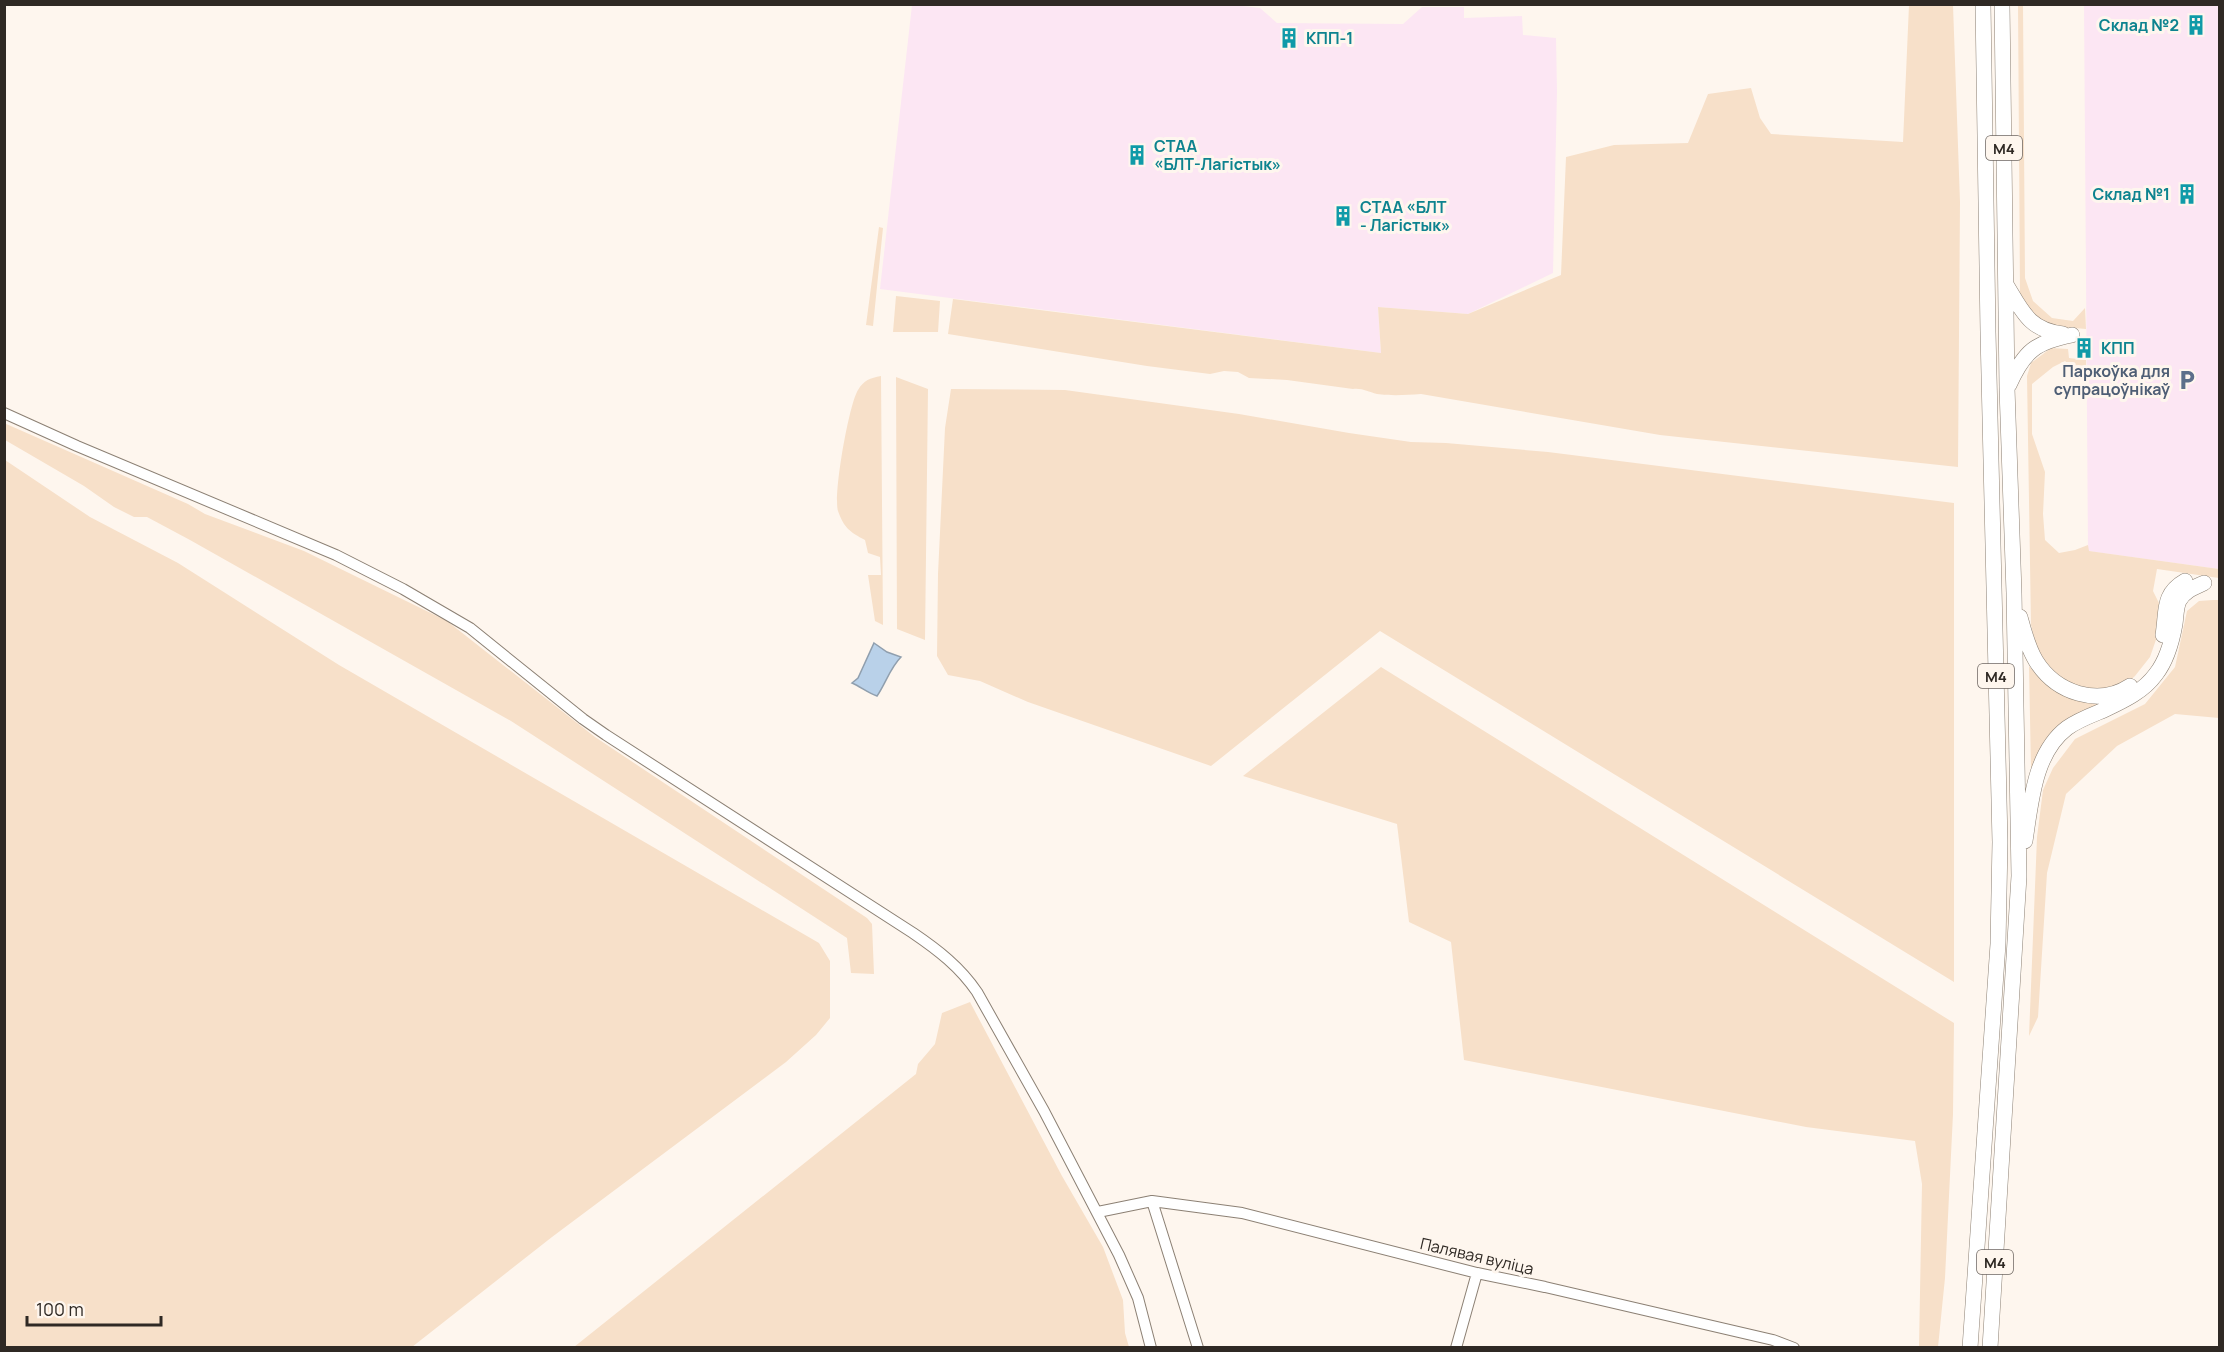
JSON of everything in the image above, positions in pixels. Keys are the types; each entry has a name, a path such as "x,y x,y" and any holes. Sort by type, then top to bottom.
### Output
{"highway":[{"name":"М4","path":"1970,1347 1998,944 2000,842 1987,321 1983,4"},
{"name":"М4","path":"1990,1347 2019,876 2014,592 2007,388 2002,4"},
{"path":"2006,285 2031,322 2050,333 2072,335 2049,339 2031,351 2015,371 2007,388"},
{"path":"2014,592 2027,642 2036,661 2047,676 2060,686 2076,693 2106,696 2122,692 2147,672 2162,640 2168,595 2175,586 2185,581"},
{"path":"2019,876 2036,783 2045,755 2067,728 2134,694 2155,676 2169,650 2179,601 2189,590 2205,583"}],"street":[{"path":"4,413 336,555 403,589 470,628 606,735 923,940 953,963 978,992 1098,1212 1138,1298 1151,1347"},
{"path":"1152,1202 1198,1347"},
{"name":"Палявая вуліца","path":"1098,1212 1152,1202 1242,1213 1477,1273 1773,1340 1794,1347"},
{"path":"1456,1347 1477,1273"}],"shaded area":[{"name":"СТАА «БЛТ - Лагістык»","path":"912,5 1234,5 1260,8 1277,23 1403,24 1422,7 1464,7 1464,18 1522,16 1523,35 1556,38 1553,273 1468,314 1378,307 1381,353 880,289"},
{"path":"1909,5 1953,5 1960,202 1958,467 1660,435 1421,394 1377,394 1360,389 1249,378 1238,372 1224,371 1210,374 948,334 953,299 1381,353 1378,307 1468,314 1561,275 1566,157 1614,145 1688,143 1708,94 1751,88 1760,118 1771,134 1903,142"},
{"path":"2018,5 2023,5 2025,278 2033,301 2052,318 2073,321 2085,308 2086,329 2046,323 2034,313 2020,294"},
{"path":"2084,5 2219,5 2219,569 2088,551"},
{"path":"879,227 883,228 873,326 866,325"},
{"path":"896,296 940,301 938,332 893,332"},
{"path":"2051,348 2068,349 2069,358 2086,360 2086,379 2065,361 2053,367 2032,384 2032,434 2045,472 2043,514 2045,540 2059,553 2088,545 2089,551 2219,569 2219,578 2157,569 2153,591 2159,603 2159,631 2150,657 2122,688 2105,691 2065,685 2046,667 2037,650 2031,625 2027,376 2031,363"},
{"path":"881,376 883,625 875,621 868,575 881,575 880,557 868,553 865,540 845,526 838,511 837,502 843,450 854,399 865,382"},
{"path":"896,377 928,389 925,640 897,629"},
{"path":"951,389 1065,390 1239,414 1411,442 1548,452 1954,503 1954,982 1380,631 1211,766 1028,702 980,681 948,675 937,656 938,574 945,428"},
{"path":"4,423 188,504 205,514 304,551 447,621 595,737 867,918 872,924 874,974 851,973 847,938 511,721 190,540 147,517 134,517 114,507 84,486 5,440"},
{"path":"5,460 90,517 178,563 339,665 819,943 830,961 830,1018 816,1035 786,1062 552,1237 412,1347 5,1347"},
{"path":"2219,600 2219,718 2175,714 2117,746 2066,794 2047,873 2038,1017 2029,1036 2037,837 2043,790 2053,768 2075,739 2145,704 2175,667 2187,611 2199,601"},
{"path":"2029,666 2058,692 2088,698 2115,697 2045,744 2031,769"},
{"path":"1381,667 1954,1023 1953,1114 1945,1278 1938,1347 1919,1347 1922,1184 1915,1141 1806,1127 1464,1060 1451,942 1409,922 1397,824 1243,776"},
{"path":"970,1002 1062,1176 1103,1247 1123,1300 1125,1333 1129,1347 574,1347 916,1074 918,1064 935,1044 942,1013"}],"water":[{"path":"874,643 887,652 901,657 877,696 852,683 858,678"}],"place":[{"name":"Склад №2","path":"2196,25"},
{"name":"КПП-1","path":"1289,38"},
{"name":"СТАА «БЛТ-Лагістык»","path":"1137,155"},
{"name":"Склад №1","path":"2187,194"},
{"name":"СТАА «БЛТ - Лагістык»","path":"1343,216"},
{"name":"КПП","path":"2084,348"},
{"name":"Паркоўка для супрацоўнікаў","path":"2187,380"}]}
